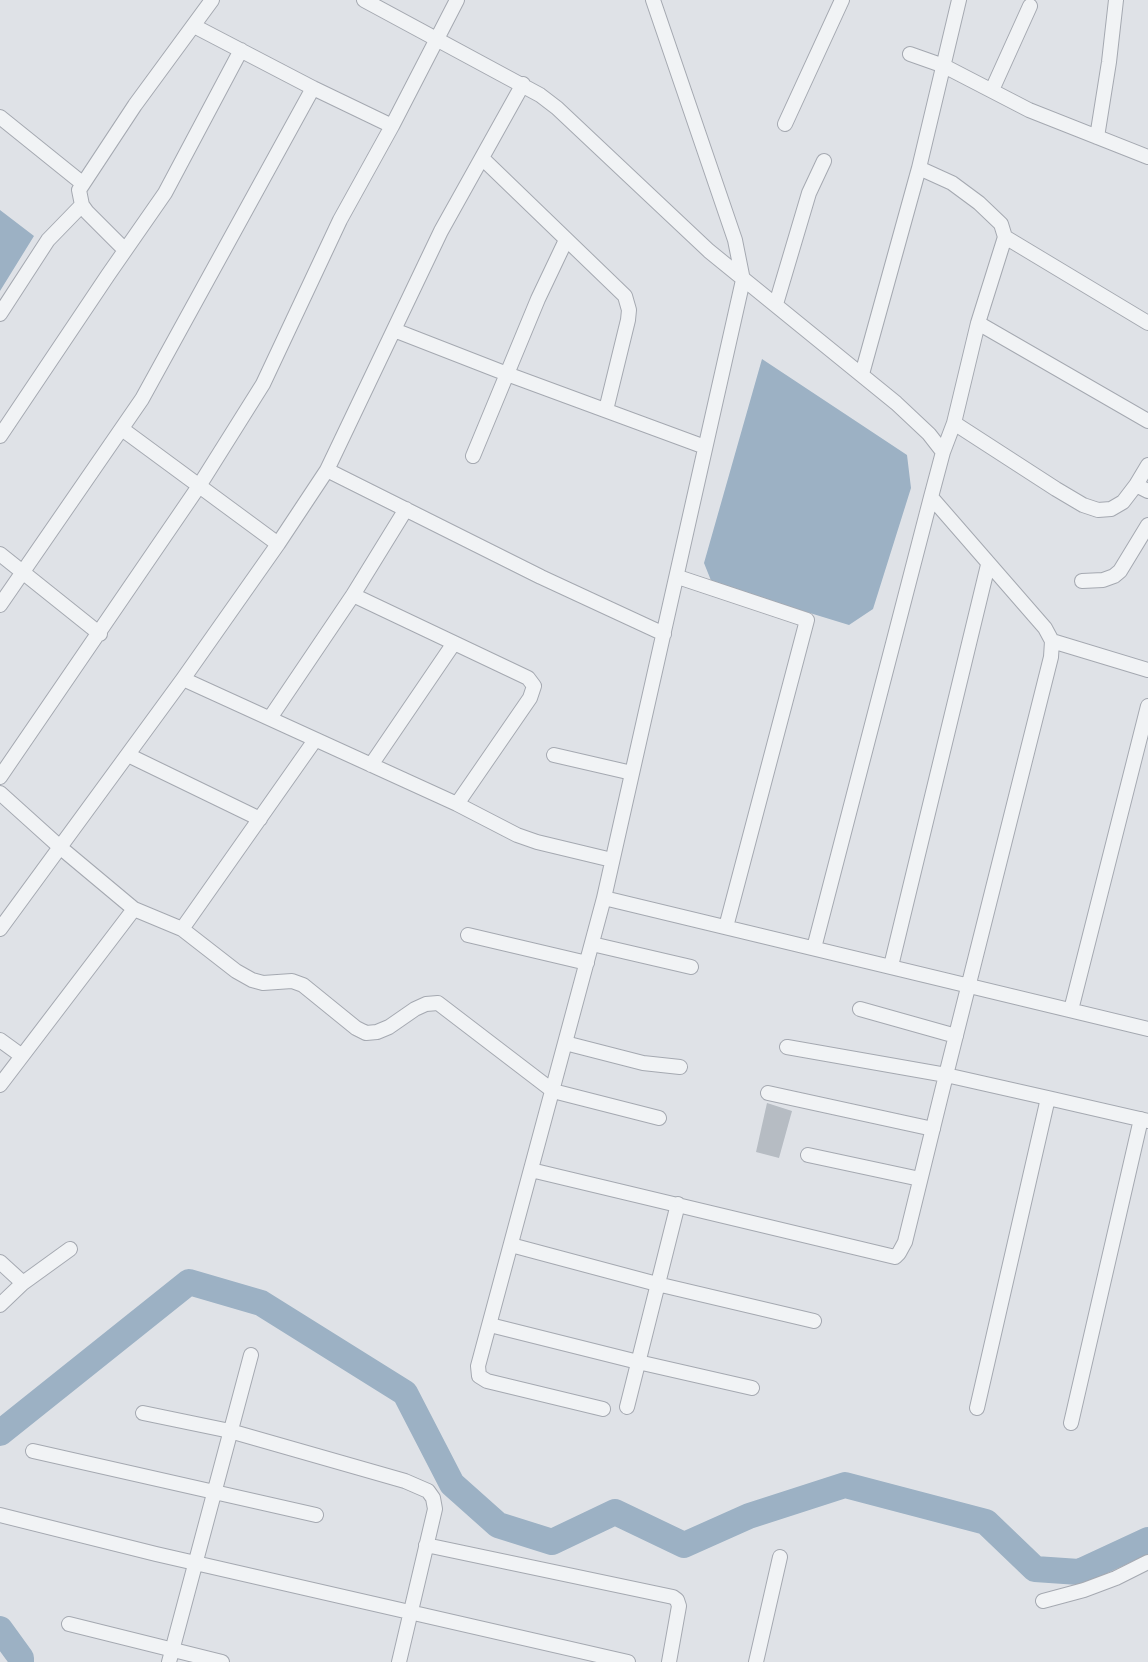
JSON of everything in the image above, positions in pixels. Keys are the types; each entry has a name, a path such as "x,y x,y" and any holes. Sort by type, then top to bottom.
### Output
{"street":[{"path":"364,0 523,84 557,108 682,227 743,280 776,304 911,416 943,452"},
{"path":"0,777 200,486 263,384 339,220 392,126 457,0"},
{"path":"603,1409 487,1381 479,1376 478,1366 604,898 743,280 735,240 652,0"},
{"path":"785,124 842,0"},
{"path":"862,374 919,168 959,0"},
{"path":"1097,137 1110,62 1116,0"},
{"path":"125,250 82,205 79,190 170,55 194,26 205,2"},
{"path":"992,90 1030,6"},
{"path":"194,26 392,126"},
{"path":"0,436 165,193 241,50"},
{"path":"910,54 944,66 1029,110 1148,157"},
{"path":"0,929 183,679 327,470 441,231 523,84"},
{"path":"0,605 142,399 313,88"},
{"path":"0,117 82,183"},
{"path":"482,158 619,289 628,303 628,320 606,410"},
{"path":"776,304 809,193 824,161"},
{"path":"814,948 943,452 954,423 978,323 1005,237 1001,224 979,203 952,183 919,168"},
{"path":"0,315 48,240 82,205"},
{"path":"1005,237 1148,323"},
{"path":"473,456 566,240"},
{"path":"978,323 1148,421"},
{"path":"394,330 705,447"},
{"path":"954,423 1056,489 1083,505 1098,510 1111,508 1142,488 1148,465"},
{"path":"122,429 278,544"},
{"path":"327,470 541,577 664,634"},
{"path":"531,1170 891,1257 895,1257 902,1249 1051,657 1052,641 1045,628 931,497"},
{"path":"270,718 353,595 406,509"},
{"path":"1082,581 1103,580 1120,571 1148,525"},
{"path":"0,554 100,633"},
{"path":"891,966 988,565"},
{"path":"678,577 807,620 726,927"},
{"path":"353,595 528,678 534,686 531,698 457,804"},
{"path":"1052,641 1148,670"},
{"path":"371,765 454,643"},
{"path":"183,679 457,804 518,835 537,842 612,860"},
{"path":"1071,1010 1148,706"},
{"path":"182,929 315,740"},
{"path":"128,755 260,819"},
{"path":"554,755 632,773"},
{"path":"0,792 61,848 134,909 182,929 236,971 252,980 263,983 292,981 303,985 356,1028 366,1033 377,1032 389,1027 426,1004 438,1004 553,1091 659,1118"},
{"path":"604,898 1148,1029"},
{"path":"0,1085 134,909"},
{"path":"468,935 587,963"},
{"path":"592,944 691,967"},
{"path":"860,1009 956,1036"},
{"path":"0,1040 22,1056"},
{"path":"566,1043 643,1063 680,1067"},
{"path":"787,1047 946,1075 1144,1120 1071,1423"},
{"path":"768,1093 933,1130"},
{"path":"977,1408 1048,1098"},
{"path":"808,1155 920,1179"},
{"path":"627,1407 678,1204"},
{"path":"511,1245 657,1284 814,1321"},
{"path":"0,1305 23,1283 70,1249"},
{"path":"0,1262 23,1283"},
{"path":"490,1325 752,1388"},
{"path":"170,1656 251,1355"},
{"path":"142,1413 230,1431 405,1481 428,1491 433,1498 435,1509 399,1662"},
{"path":"33,1451 316,1515"},
{"path":"0,1515 194,1563 628,1662"},
{"path":"426,1545 675,1598 679,1606 669,1662"},
{"path":"756,1662 780,1557"},
{"path":"1043,1601 1084,1590 1116,1578 1148,1562"},
{"path":"69,1624 170,1656 222,1662"}],"water":[{"path":"0,210 34,236 0,291"},
{"path":"762,359 907,455 911,488 873,609 849,625 712,583 704,563"}],"building":[{"path":"767,1103 792,1111 779,1158 756,1152"}],"waterway":[{"path":"0,1433 189,1282 261,1303 405,1393 452,1484 498,1525 552,1542 615,1512 684,1545 749,1516 845,1485 986,1522 1035,1569 1079,1572 1148,1540"},
{"path":"0,1629 21,1658 21,1662"}]}
